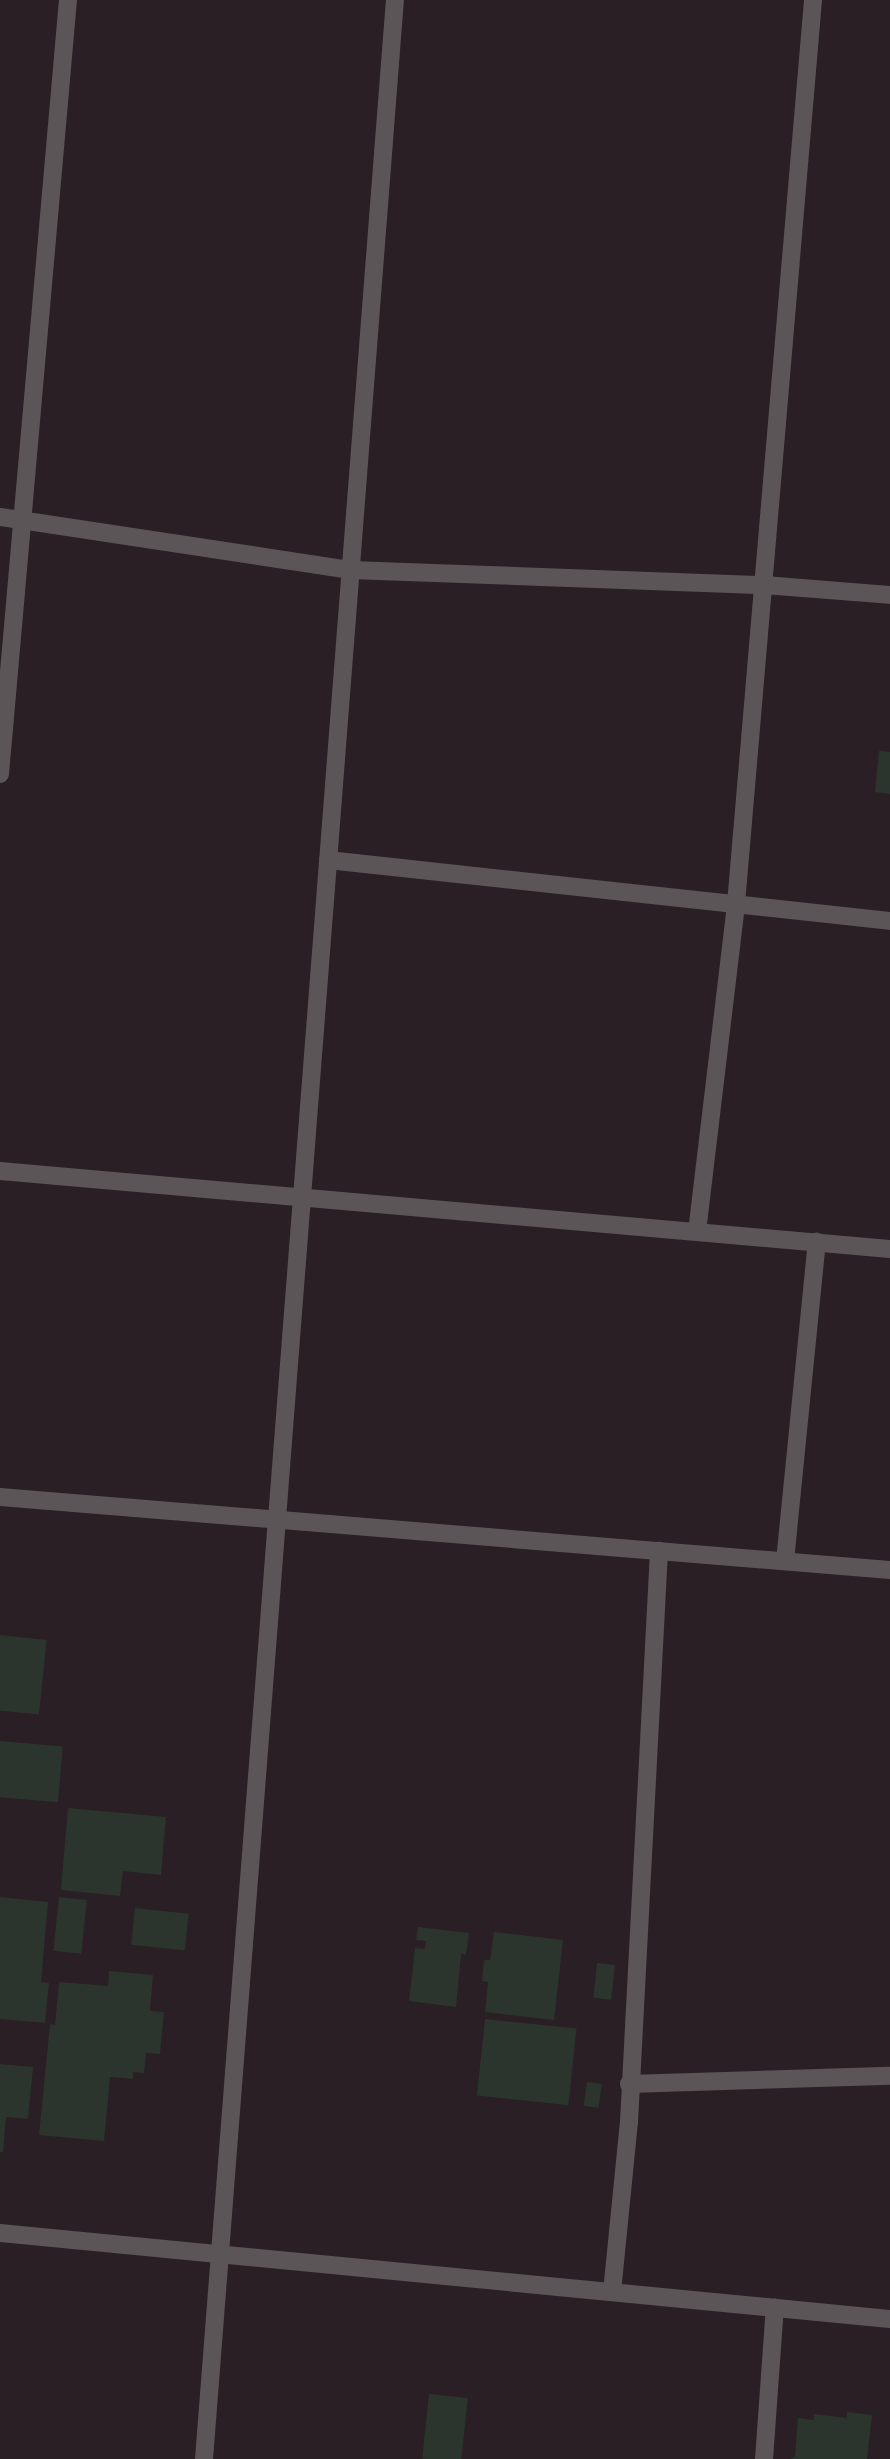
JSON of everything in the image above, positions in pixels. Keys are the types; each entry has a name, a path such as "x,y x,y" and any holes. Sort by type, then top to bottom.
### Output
{"street":[{"path":"0,774 68,0"},
{"path":"204,2459 395,0"},
{"path":"697,1232 736,904 813,0"},
{"path":"0,517 351,570 764,585 890,595"},
{"path":"328,860 890,921"},
{"path":"0,1171 890,1248"},
{"path":"785,1561 818,1242"},
{"path":"0,1497 890,1570"},
{"path":"612,2292 629,2084 659,1551"},
{"path":"629,2084 890,2076"},
{"path":"0,2234 890,2319"},
{"path":"764,2459 775,2307"}],"building":[{"path":"879,751 890,752 890,794 875,792"},
{"path":"0,1635 47,1640 39,1715 0,1710"},
{"path":"0,1741 63,1746 58,1802 0,1797"},
{"path":"68,1808 166,1817 161,1875 123,1871 120,1896 61,1890"},
{"path":"0,1897 48,1902 41,1982 49,1983 45,2023 0,2019"},
{"path":"59,1897 87,1900 81,1954 53,1951"},
{"path":"135,1908 189,1914 185,1950 131,1945"},
{"path":"418,1927 469,1933 466,1955 461,1954 456,2007 409,2001 415,1948 425,1949 426,1941 416,1940"},
{"path":"494,1932 563,1940 554,2020 485,2012 488,1982 482,1981 484,1960 490,1960"},
{"path":"597,1963 615,1965 611,2000 593,1998"},
{"path":"109,1971 153,1975 150,2011 164,2012 160,2054 146,2053 144,2073 133,2072 133,2079 110,2077 104,2141 39,2135 50,2024 55,2025 59,1982 108,1986"},
{"path":"485,2019 576,2029 568,2105 477,2096"},
{"path":"0,2064 33,2067 28,2119 6,2117 3,2152 0,2152"},
{"path":"587,2082 602,2084 599,2108 584,2106"},
{"path":"429,2394 468,2398 461,2459 422,2459"},
{"path":"847,2412 872,2415 867,2459 791,2459 795,2456 798,2418 814,2420 814,2414 847,2418"}]}
